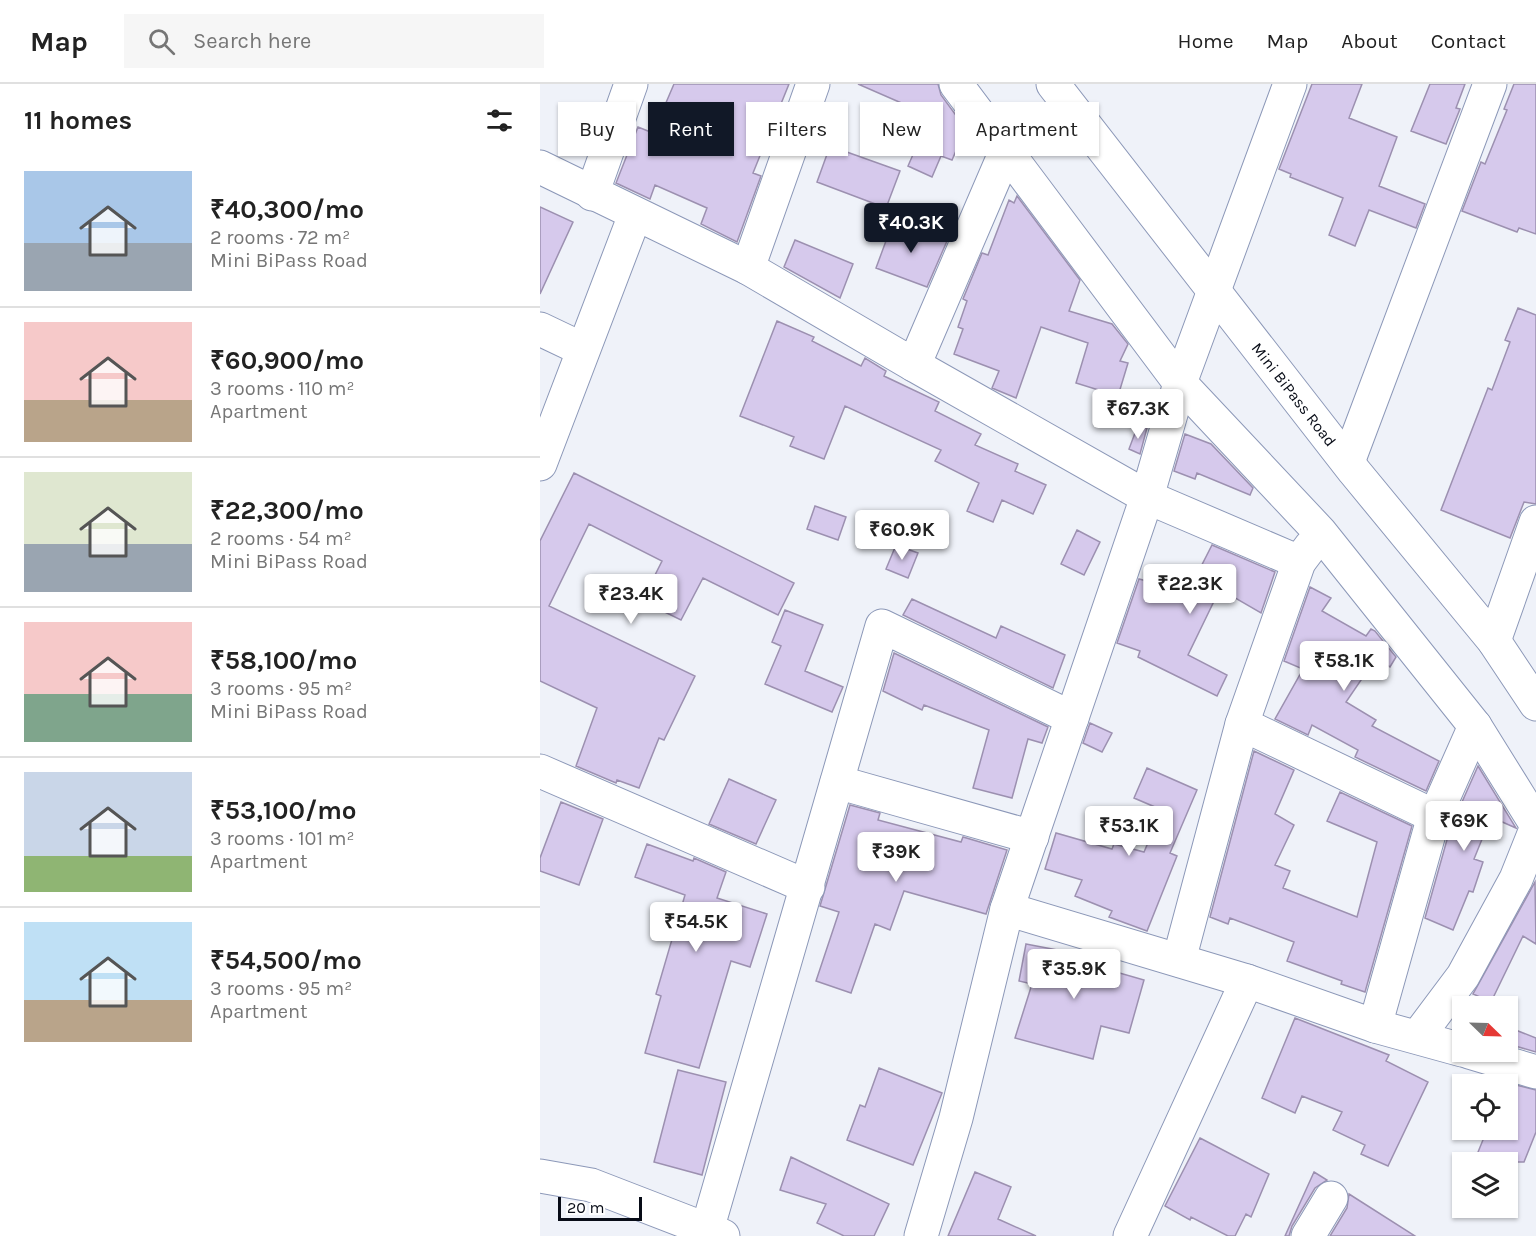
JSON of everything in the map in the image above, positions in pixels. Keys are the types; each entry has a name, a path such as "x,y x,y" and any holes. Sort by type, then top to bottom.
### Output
{"street":[{"path":"592,194 632,84"},
{"path":"748,268 813,84"},
{"path":"956,84 969,102"},
{"name":"Mini BiPass Road","path":"1053,84 1213,294 1532,688"},
{"path":"921,1236 956,1118 1007,909 1147,497 1180,383 1290,84"},
{"path":"1348,462 1490,84"},
{"path":"914,365 1004,156"},
{"path":"1010,156 1180,383 1320,532 1475,726 1536,824"},
{"path":"540,167 748,268 1147,497 1299,562"},
{"path":"540,464 635,215"},
{"path":"540,329 582,349"},
{"path":"1494,642 1536,522"},
{"path":"1179,960 1242,724 1299,562 1320,532"},
{"path":"540,1176 591,1185 715,1233 808,887 882,626 1072,718"},
{"path":"1242,724 1436,817"},
{"path":"1375,1026 1436,817 1475,726"},
{"path":"540,771 808,887"},
{"path":"837,782 1032,837"},
{"path":"1418,1036 1463,976 1516,879 1536,829"},
{"path":"1007,909 1247,981 1375,1026 1452,1047"},
{"path":"1130,1236 1247,981"},
{"path":"1502,1062 1536,1072"},
{"path":"1308,1236 1331,1198"}],"building":[{"path":"674,84 789,84 782,102 746,102 746,156 760,156 753,173 761,176 737,242 701,224 707,208 655,185 650,199 616,183 627,156 636,156 638,127 648,131 648,156 734,156 734,102 666,102"},
{"path":"858,84 938,84 941,95 955,114 955,153 952,160 941,156 943,156 943,102 899,102"},
{"path":"1312,84 1362,84 1349,118 1397,137 1379,186 1425,204 1416,228 1369,210 1355,246 1329,235 1343,198 1290,177 1291,174 1279,169"},
{"path":"1430,84 1465,84 1456,108 1460,109 1446,144 1411,131"},
{"path":"1514,84 1536,84 1536,234 1519,228 1517,232 1462,211 1481,162 1485,164 1507,110 1504,109"},
{"path":"848,152 900,171 886,208 817,182 826,156 848,156"},
{"path":"912,156 941,156 932,177 908,166"},
{"path":"1017,196 1080,280 1069,311 1112,324 1128,344 1120,361 1128,363 1118,396 1076,383 1088,343 1041,327 1016,398 992,388 999,371 954,354 963,329 958,327 967,301 963,299 982,253 988,255 1009,200 1014,203"},
{"path":"540,207 573,222 540,294"},
{"path":"893,222 947,241 927,287 876,268"},
{"path":"795,240 853,264 840,298 784,267"},
{"path":"1518,308 1536,315 1536,504 1524,502 1510,538 1441,510 1488,388 1492,390 1510,342 1505,340"},
{"path":"777,321 814,337 812,341 861,366 865,358 886,371 884,376 939,402 935,411 981,434 975,445 1018,464 1015,471 1046,485 1033,514 1002,500 993,522 967,511 979,483 935,461 941,450 845,406 824,459 790,446 794,437 740,416"},
{"path":"1138,425 1147,428 1140,454 1129,449"},
{"path":"1185,434 1211,444 1253,488 1250,495 1197,473 1195,479 1174,471"},
{"path":"574,473 794,583 778,615 703,578 681,620 642,601 662,561 589,524 549,606 695,676 664,740 659,738 639,788 617,780 616,783 576,766 597,708 540,681 540,541"},
{"path":"815,506 846,517 838,540 807,529"},
{"path":"1077,530 1100,542 1084,575 1061,564"},
{"path":"896,545 918,553 908,578 886,569"},
{"path":"1212,545 1275,572 1261,613 1232,596 1231,599 1218,593 1188,655 1227,675 1217,696 1138,657 1140,651 1117,643 1139,579 1188,592"},
{"path":"1310,587 1331,598 1322,611 1366,636 1371,629 1375,631 1396,657 1390,667 1376,658 1346,702 1376,720 1372,726 1439,761 1426,791 1355,757 1358,750 1312,725 1308,735 1275,719 1303,669 1284,661"},
{"path":"912,599 996,638 1001,626 1065,655 1053,688 903,615"},
{"path":"785,610 823,625 805,671 843,687 832,712 765,684 781,646 772,642"},
{"path":"894,653 1048,727 1042,743 1028,739 1012,798 973,788 989,730 924,705 922,710 883,691"},
{"path":"1090,723 1112,733 1102,752 1083,743"},
{"path":"1254,751 1294,770 1275,814 1294,825 1275,865 1290,871 1283,888 1357,917 1377,842 1327,821 1340,792 1412,826 1365,992 1287,961 1294,942 1230,918 1228,924 1210,917"},
{"path":"1478,766 1516,828 1491,817 1474,859 1483,862 1473,892 1469,891 1453,930 1425,918 1450,829"},
{"path":"1147,768 1197,790 1170,853 1177,856 1147,931 1109,917 1112,911 1075,896 1082,880 1045,869 1056,833 1112,849 1114,844 1144,852 1162,810 1134,798"},
{"path":"729,779 776,800 756,844 709,824"},
{"path":"561,802 603,819 579,885 540,871 540,858"},
{"path":"850,805 880,813 878,820 961,842 963,837 1007,850 986,914 904,891 890,930 875,924 851,993 816,981 839,912 820,906"},
{"path":"647,844 693,861 694,858 726,872 717,898 767,914 750,967 731,961 699,1068 645,1053 661,996 656,994 685,895 635,877"},
{"path":"1535,882 1536,944 1523,936 1494,996 1473,994"},
{"path":"1026,944 1073,953 1117,967 1116,972 1144,980 1129,1033 1101,1026 1093,1059 1015,1038 1032,984 1019,981"},
{"path":"1295,1018 1389,1055 1386,1061 1428,1082 1388,1166 1361,1154 1365,1145 1333,1130 1342,1112 1302,1096 1295,1113 1262,1098"},
{"path":"1518,1031 1536,1038 1536,1052 1518,1047"},
{"path":"879,1068 942,1093 913,1165 847,1140 860,1105 865,1107"},
{"path":"678,1070 726,1082 702,1175 654,1162"},
{"path":"1518,1086 1536,1090 1536,1132 1524,1162 1518,1162 1518,1152 1478,1152 1483,1140 1518,1140"},
{"path":"1200,1138 1269,1174 1251,1217 1246,1214 1235,1236 1228,1236 1191,1217 1190,1220 1165,1206"},
{"path":"791,1157 889,1204 874,1236 844,1236 817,1223 826,1204 780,1190"},
{"path":"975,1172 1011,1187 998,1219 1036,1236 948,1236"},
{"path":"1314,1172 1327,1180 1315,1188 1292,1226 1289,1236 1285,1236"},
{"path":"1349,1194 1415,1236 1330,1236 1347,1208"}]}
